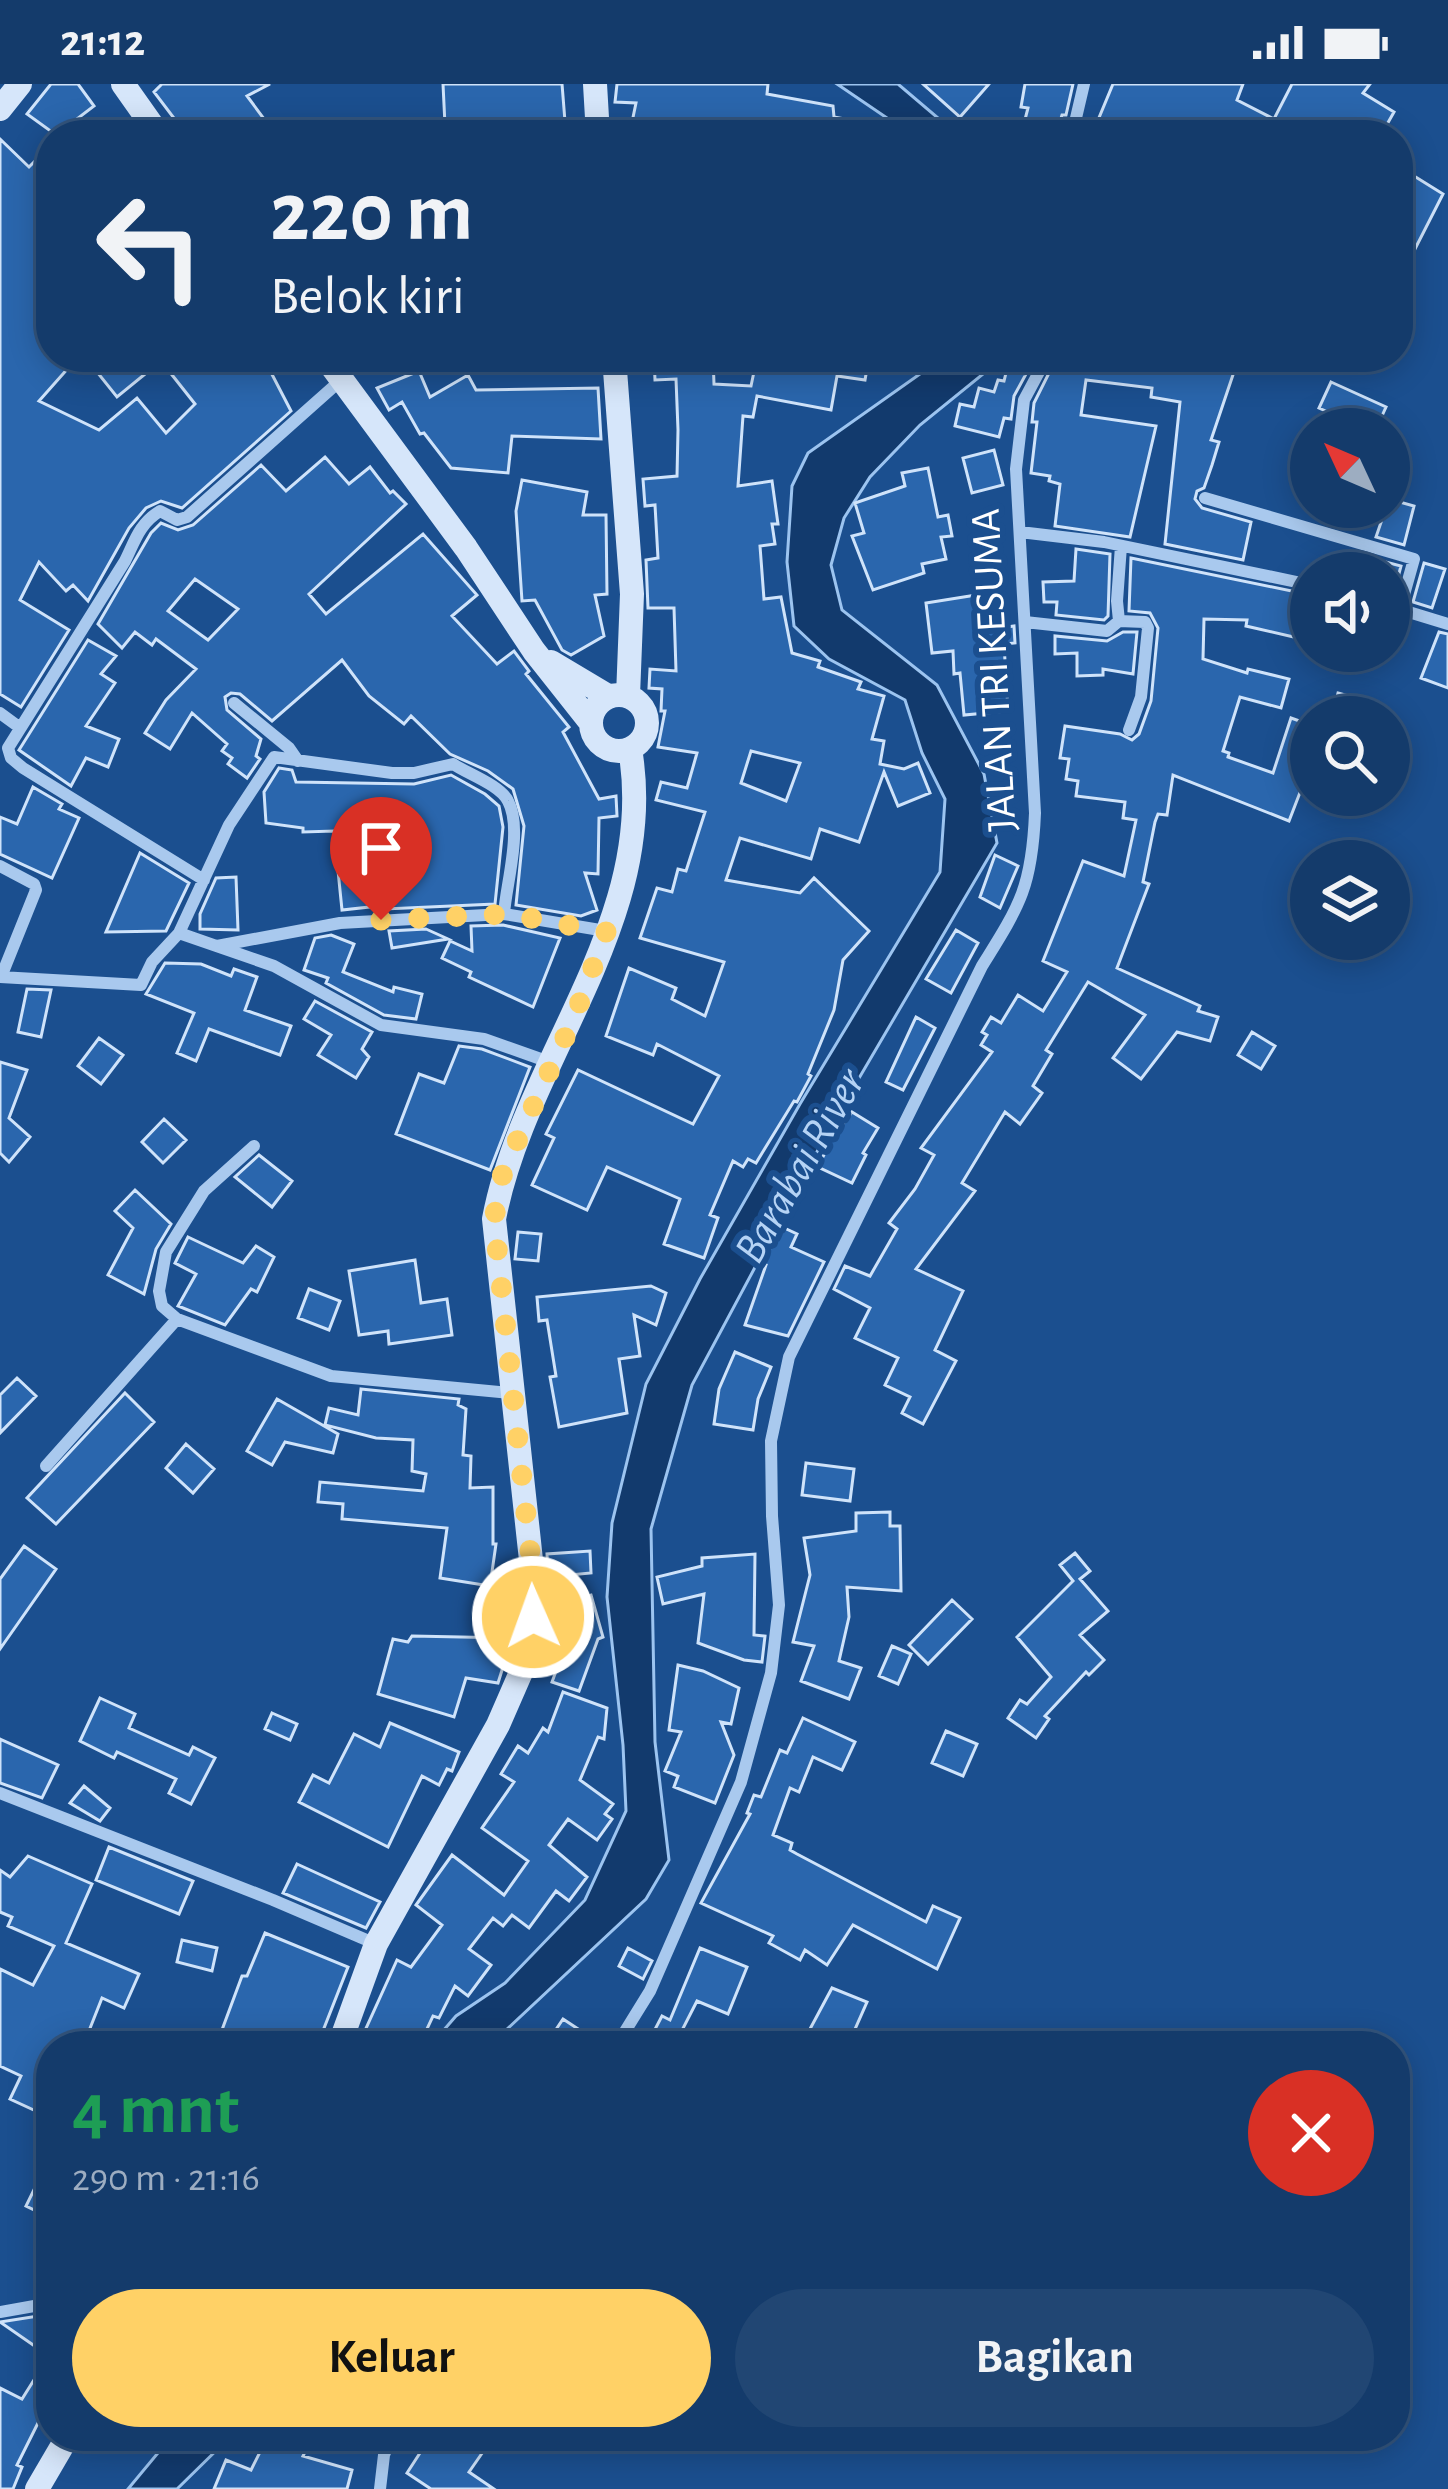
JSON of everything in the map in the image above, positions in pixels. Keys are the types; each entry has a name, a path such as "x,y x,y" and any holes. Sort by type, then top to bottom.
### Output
{"main road":[{"path":"0,109 20,84"},
{"path":"123,84 148,120"},
{"path":"595,84 597,120"},
{"path":"337,372 466,548 534,651 591,723 602,746 620,752 638,744 647,727 643,708 534,651"},
{"path":"615,372 632,593 618,696"},
{"path":"591,723 594,710 618,696"},
{"path":"344,2031 376,1944 498,1725 522,1670 533,1617 532,1579 494,1219 503,1172 606,932 635,827 636,784 630,749"},
{"path":"38,2489 60,2451"}],"street":[{"path":"1076,120 1084,84"},
{"name":"JALAN TRI KESUMA","path":"625,2031 650,1991 741,1783 771,1673 779,1605 771,1441 789,1357 982,966 1018,909 1033,864 1016,469 1024,400 1039,372"},
{"path":"203,880 23,768 8,748 125,562 141,528 160,512 172,519 187,517 342,379"},
{"path":"1205,497 1390,552"},
{"path":"1020,532 1121,546 1290,581"},
{"path":"1119,621 1121,546"},
{"path":"1410,613 1448,624"},
{"path":"1025,622 1107,631 1119,621"},
{"path":"1119,621 1145,622 1148,628 1142,697 1129,730"},
{"path":"234,703 298,760"},
{"path":"0,713 20,727"},
{"path":"0,866 34,884 36,890 0,977 141,985 152,962 178,934 229,825 274,757 392,773 453,764 508,800 512,838 504,914"},
{"path":"216,946 340,923 504,914 606,932"},
{"path":"178,934 274,966 381,1025 484,1039 553,1064"},
{"path":"254,1145 204,1191 166,1252 159,1291 162,1306 177,1319 331,1376 511,1394"},
{"path":"46,1466 177,1319"},
{"path":"0,1793 376,1944"},
{"path":"0,2312 36,2306"},
{"path":"380,2489 386,2451"}],"water":[{"path":"837,84 898,84 940,120 890,120"},
{"name":"Barabai River","path":"923,372 985,372 920,425 870,477 844,518 831,565 842,610 937,685 984,774 997,843 828,1131 692,1385 651,1529 655,1742 669,1860 646,1899 505,2031 443,2031 456,2016 505,1983 585,1900 626,1811 607,1597 612,1523 646,1384 800,1104 940,872 945,799 922,753 905,700 829,659 794,626 787,562 792,486 808,453"},
{"path":"160,2451 216,2451 177,2489 128,2489"}],"building":[{"path":"51,84 78,84 94,106 76,120 36,121 27,114"},
{"path":"162,84 270,84 247,96 265,120 175,120 154,92"},
{"path":"443,84 562,84 565,120 445,120"},
{"path":"617,84 768,84 767,94 833,106 834,117 850,120 632,120 636,103 615,102"},
{"path":"923,84 989,84 960,117"},
{"path":"1025,84 1073,84 1060,120 1025,120 1028,108 1021,107"},
{"path":"1113,84 1243,84 1237,100 1274,119 1292,84 1370,84 1363,93 1394,112 1389,120 1098,120"},
{"path":"0,139 29,167 36,160 36,372 65,372 39,401 99,430 137,398 166,433 195,404 170,372 271,372 291,411 182,508 161,501 146,508 129,528 88,601 73,585 66,591 39,562 20,600 69,630 21,707 0,694"},
{"path":"1413,175 1443,194 1413,248"},
{"path":"97,372 148,372 117,397"},
{"path":"419,372 430,397 468,375 476,390 598,388 601,439 512,436 508,473 451,468 424,433 420,434 402,402 389,410 377,388"},
{"path":"655,372 714,372 714,384 751,386 754,372 866,372 865,380 837,376 831,410 757,396 753,417 743,416 738,486 772,481 778,524 772,524 775,544 760,546 764,599 781,597 792,653 861,682 858,689 884,696 872,739 884,741 880,764 904,769 918,763 930,793 898,806 884,772 859,842 820,829 811,859 740,838 726,880 800,893 814,878 869,931 843,960 834,1010 797,1102 756,1163 748,1159 743,1167 733,1161 710,1215 718,1218 704,1258 664,1244 680,1199 607,1167 587,1210 532,1185 554,1138 546,1134 578,1070 693,1124 719,1076 657,1044 653,1055 606,1036 629,968 676,988 672,999 705,1016 724,962 640,938 657,888 672,892 678,869 686,871 705,812 656,800 661,782 687,788 697,753 658,747 665,711 661,711 662,689 649,688 650,669 676,671 674,608 648,608 646,560 658,558 655,505 645,506 643,479 677,476 676,379 655,380","holes":["751,751 800,763 786,801 741,783"]},
{"path":"1006,372 1026,374 1014,396 1011,419 1004,418 999,437 955,426 960,404 974,407 979,388 994,392 998,380 1004,381"},
{"path":"1050,372 1234,372 1211,440 1219,442 1212,465 1195,499 1202,508 1251,522 1243,560 1165,544 1180,402 1151,397 1152,388 1086,380 1081,415 1156,426 1130,537 1055,526 1060,484 1049,481 1050,476 1031,473 1037,422 1032,422 1034,403"},
{"path":"1331,382 1386,407 1386,408 1319,408"},
{"path":"994,450 1003,485 972,493 963,458"},
{"path":"325,457 349,484 370,467 390,493 406,504 309,594 326,614 423,534 477,595 452,616 497,664 514,651 529,671 526,674 569,727 563,732 599,799 616,796 617,816 599,818 598,874 585,873 597,910 581,916 516,905 524,826 513,789 450,754 411,716 404,724 369,696 342,660 272,721 240,694 225,697 227,710 261,739 256,756 260,759 247,778 228,764 232,758 222,751 227,744 192,713 170,749 145,733 166,700 196,669 156,639 152,645 135,632 122,648 98,624 151,533 161,523 178,530 193,525 261,465 286,491","holes":["195,579 238,609 208,640 168,611"]},
{"path":"928,468 938,517 948,515 952,536 941,537 946,559 922,564 924,573 873,590 852,536 864,533 855,503 905,486 902,473"},
{"path":"522,480 587,492 583,515 606,515 607,594 595,595 604,636 571,655 562,650 535,600 522,601 516,511"},
{"path":"1379,528 1408,528 1404,545 1376,537"},
{"path":"1076,549 1110,554 1108,616 1104,620 1056,615 1057,602 1044,602 1043,582 1074,581"},
{"path":"1131,558 1290,591 1290,636 1246,626 1247,620 1204,619 1203,659 1247,673 1248,669 1289,679 1281,708 1240,697 1223,751 1273,773 1290,721 1291,816 1289,821 1173,775 1167,815 1158,814 1155,822 1143,882 1149,884 1117,968 1218,1017 1210,1041 1177,1032 1141,1079 1113,1058 1145,1015 1088,982 1046,1050 1052,1054 1033,1086 1042,1093 1020,1124 1005,1112 962,1183 975,1191 916,1269 963,1291 935,1350 956,1361 923,1424 902,1413 910,1397 885,1385 898,1358 855,1338 870,1308 834,1289 845,1266 870,1276 897,1229 889,1223 934,1155 921,1148 992,1052 981,1045 991,1017 1001,1023 1018,995 1043,1011 1067,972 1043,961 1083,861 1124,876 1136,820 1123,818 1125,802 1076,796 1078,781 1066,779 1069,759 1060,758 1065,726 1132,740 1139,734 1151,701 1158,628 1150,613 1129,611"},
{"path":"1424,563 1445,569 1432,608 1413,602"},
{"path":"995,592 1000,628 1014,626 1015,643 1004,644 1008,711 964,715 953,651 932,653 926,603"},
{"path":"1123,632 1137,632 1133,674 1103,669 1103,675 1077,676 1077,653 1055,654 1055,636 1107,641"},
{"path":"1439,632 1448,634 1448,688 1421,678"},
{"path":"88,640 116,656 101,674 115,683 86,726 119,739 108,767 86,758 71,786 19,750"},
{"path":"279,768 292,770 296,782 414,784 451,775 485,794 499,806 503,827 495,904 385,909 380,879 369,907 342,910 334,831 303,832 303,828 266,823 264,792"},
{"path":"33,787 62,804 59,809 79,818 52,878 0,854 0,817 17,824"},
{"path":"140,853 189,883 166,931 106,932"},
{"path":"995,855 1018,866 1000,908 980,897"},
{"path":"236,877 238,930 200,929 200,914 216,878"},
{"path":"503,925 560,938 533,1007 469,977 471,972 442,958 450,941 472,951 471,926"},
{"path":"426,929 448,939 392,948 389,931"},
{"path":"956,930 978,943 951,993 926,979"},
{"path":"331,935 354,944 343,972 393,992 394,987 422,994 416,1019 384,1015 326,983 328,978 304,970 315,938"},
{"path":"165,963 201,964 231,976 234,969 257,977 245,1010 291,1026 280,1055 209,1029 196,1061 177,1053 194,1013 146,994"},
{"path":"27,989 51,990 41,1037 18,1032"},
{"path":"315,1001 372,1032 362,1049 369,1057 356,1078 318,1055 331,1035 304,1019"},
{"path":"916,1017 935,1028 903,1090 886,1082"},
{"path":"1252,1032 1275,1046 1261,1069 1238,1055"},
{"path":"99,1038 123,1055 101,1084 78,1066"},
{"path":"459,1046 482,1049 530,1067 490,1170 396,1134 419,1074 444,1083"},
{"path":"0,1062 27,1070 9,1118 30,1137 9,1162 0,1153"},
{"path":"852,1112 878,1128 852,1183 818,1167"},
{"path":"164,1119 186,1140 163,1163 142,1142"},
{"path":"259,1155 292,1181 272,1207 235,1177"},
{"path":"135,1190 171,1224 156,1249 144,1294 108,1275 133,1228 115,1211"},
{"path":"780,1226 797,1234 791,1247 824,1262 788,1336 745,1325"},
{"path":"518,1232 541,1234 538,1261 515,1259"},
{"path":"188,1237 243,1263 256,1246 274,1257 257,1292 251,1289 225,1325 178,1306 196,1274 175,1263"},
{"path":"415,1260 421,1303 447,1299 452,1335 389,1344 388,1331 359,1335 349,1271"},
{"path":"651,1286 666,1293 656,1325 634,1315 640,1356 619,1359 627,1413 559,1427 547,1320 539,1321 537,1297"},
{"path":"309,1289 340,1301 329,1330 298,1318"},
{"path":"735,1352 771,1367 758,1399 753,1430 714,1424 719,1389"},
{"path":"17,1378 36,1396 0,1433 0,1395"},
{"path":"361,1389 459,1399 458,1405 466,1409 463,1455 471,1456 470,1488 493,1487 496,1544 490,1586 440,1578 447,1528 342,1519 343,1504 318,1502 320,1482 423,1491 426,1474 412,1471 413,1440 376,1438 325,1425 329,1408 358,1415"},
{"path":"125,1393 154,1422 56,1524 27,1498"},
{"path":"277,1399 338,1434 333,1453 285,1442 272,1465 247,1451"},
{"path":"186,1444 214,1469 193,1493 166,1468"},
{"path":"806,1463 854,1469 850,1501 802,1495"},
{"path":"890,1512 890,1526 900,1526 901,1591 847,1587 849,1617 839,1661 861,1668 849,1699 801,1681 814,1646 793,1642 810,1575 804,1538 856,1531 856,1513"},
{"path":"24,1546 56,1569 0,1649 0,1579"},
{"path":"590,1551 591,1573 548,1577 547,1554"},
{"path":"1075,1553 1090,1571 1080,1579 1108,1611 1080,1635 1104,1660 1089,1675 1086,1672 1045,1716 1049,1719 1036,1738 1008,1718 1020,1700 1027,1704 1051,1677 1017,1637 1073,1581 1060,1565"},
{"path":"755,1554 754,1635 765,1636 762,1662 698,1643 704,1594 663,1604 657,1577 702,1566 702,1558"},
{"path":"591,1595 603,1637 598,1639 579,1691 552,1682 565,1647 554,1606"},
{"path":"952,1600 972,1619 928,1664 909,1645"},
{"path":"412,1636 512,1638 498,1683 466,1678 454,1717 378,1694 393,1639 408,1642"},
{"path":"892,1646 911,1654 898,1684 879,1676"},
{"path":"678,1665 739,1688 731,1724 721,1722 734,1755 715,1803 674,1787 678,1776 665,1771 681,1732 669,1730"},
{"path":"563,1692 607,1708 604,1739 598,1737 580,1780 613,1804 605,1814 612,1819 597,1840 568,1819 549,1845 587,1877 569,1901 556,1891 529,1928 512,1915 503,1926 493,1918 469,1949 491,1965 468,1996 455,1986 439,2018 433,2016 426,2031 365,2031 397,1960 411,1967 442,1925 416,1905 452,1855 504,1895 528,1861 482,1828 514,1782 501,1774 518,1746 528,1753 543,1728 548,1732"},
{"path":"100,1698 135,1714 129,1728 189,1755 193,1747 215,1758 191,1804 169,1793 176,1779 80,1741"},
{"path":"272,1713 297,1724 290,1740 265,1729"},
{"path":"803,1718 855,1742 842,1770 813,1757 799,1792 790,1788 773,1835 792,1843 790,1850 797,1854 926,1922 933,1906 960,1918 937,1969 853,1925 827,1965 805,1950 800,1960 769,1943 773,1936 701,1903 750,1814 754,1795 761,1797 780,1750 787,1753"},
{"path":"390,1723 459,1752 452,1771 447,1769 439,1785 422,1776 388,1847 299,1802 313,1775 329,1783 354,1734 380,1747"},
{"path":"946,1731 977,1744 963,1776 932,1763"},
{"path":"0,1739 58,1765 42,1798 0,1783"},
{"path":"84,1786 110,1808 100,1821 70,1803"},
{"path":"109,1847 193,1881 179,1914 96,1880"},
{"path":"28,1856 92,1884 66,1943 139,1974 124,2008 102,1998 89,2031 36,2031 36,2111 10,2099 21,2076 0,2066 0,1969 33,1985 54,1946 8,1926 12,1917 0,1912 0,1870 10,1877"},
{"path":"297,1864 380,1902 366,1928 283,1893"},
{"path":"265,1933 348,1967 323,2031 222,2031 242,1976 247,1976"},
{"path":"182,1940 217,1948 212,1971 177,1962"},
{"path":"628,1948 652,1961 643,1979 619,1966"},
{"path":"700,1948 747,1967 728,2014 697,2001 682,2031 654,2031 662,2016 670,2020"},
{"path":"832,1988 867,2002 854,2031 810,2029"},
{"path":"563,2019 581,2031 555,2031"},
{"path":"36,2186 36,2211 26,2206"},
{"path":"36,2316 36,2347 0,2322"},
{"path":"36,2377 36,2427 17,2465 22,2467 13,2489 0,2489 0,2388 22,2399"},
{"path":"260,2451 306,2451 303,2456 352,2470 347,2489 214,2489 226,2460 251,2470"},
{"path":"421,2451 484,2451 469,2472 494,2489 431,2489 407,2473"}],"route":[{"path":"381,920 508,914 606,932 574,1018 503,1172 494,1219 533,1617"}]}
